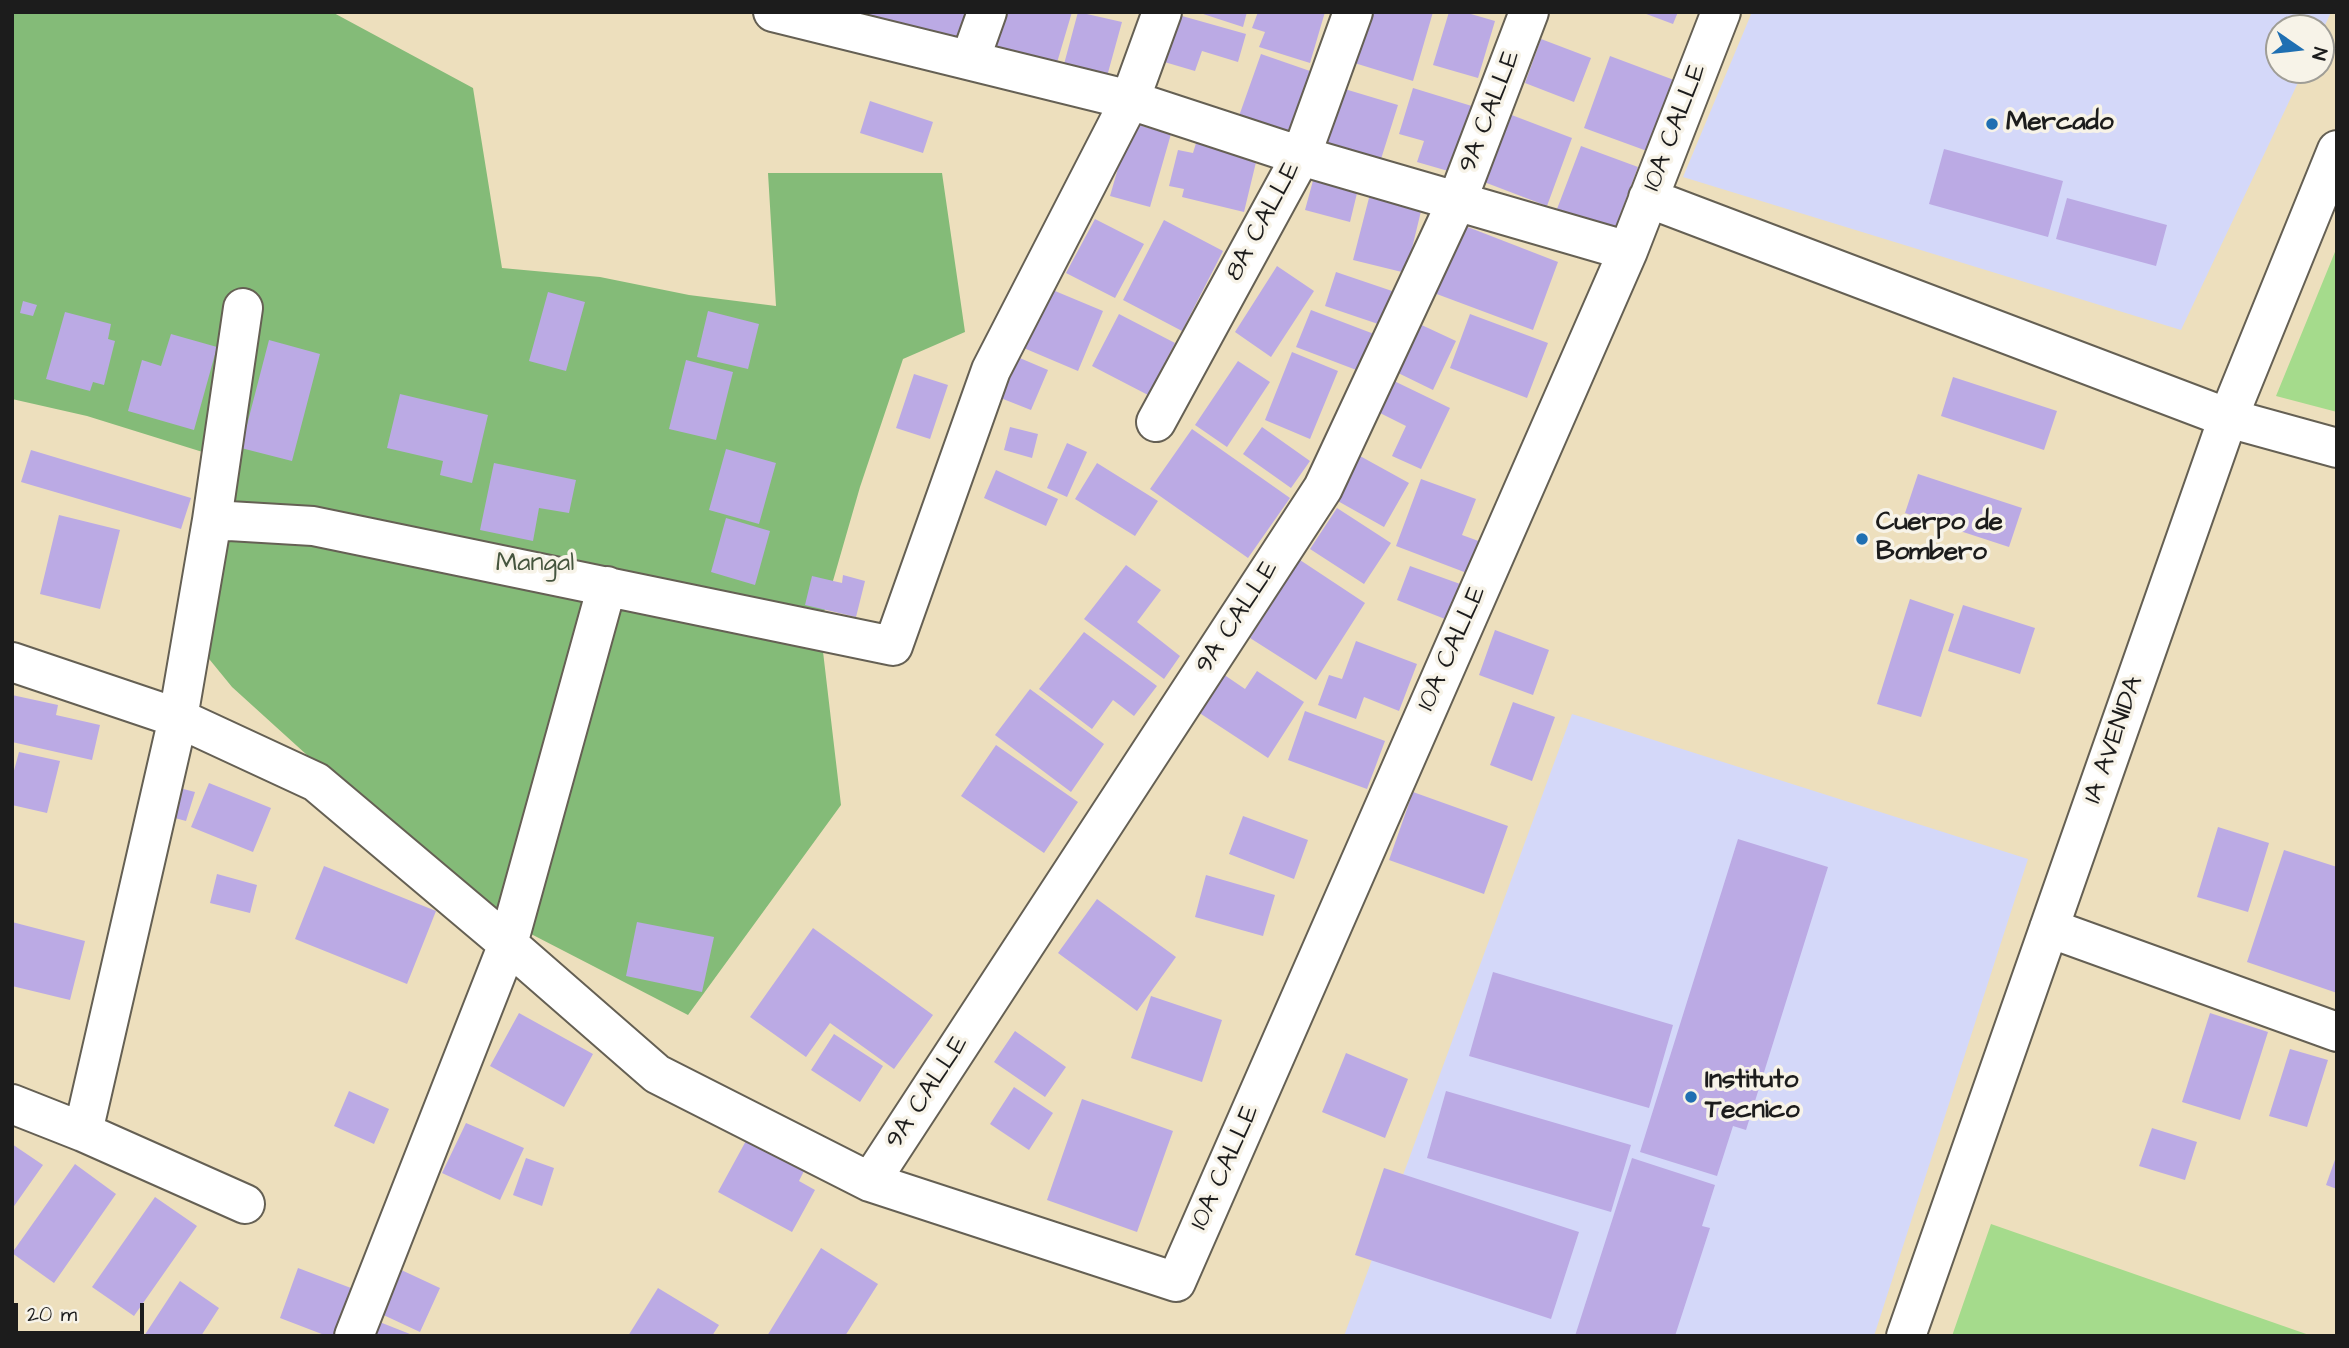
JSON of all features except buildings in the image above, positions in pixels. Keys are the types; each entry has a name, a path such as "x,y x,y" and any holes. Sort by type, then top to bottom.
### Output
{"street":[{"path":"774,12 1130,100 1300,156 1628,251"},
{"path":"970,60 987,12"},
{"path":"212,520 313,526 893,646 992,370 1130,100 1162,12"},
{"name":"8A CALLE","path":"1156,422 1300,156 1353,12"},
{"name":"9A CALLE","path":"870,1182 1323,488 1457,201 1529,12"},
{"name":"10A CALLE","path":"870,1182 1176,1282 1628,251 1721,12"},
{"name":"1A AVENIDA","path":"1906,1336 2228,418 2337,150"},
{"path":"1648,198 2228,418 2337,448"},
{"path":"83,1132 178,718 212,520 243,308"},
{"path":"354,1336 508,944 607,586"},
{"path":"12,662 178,718 316,782 657,1074 870,1182"},
{"path":"2049,928 2337,1032"},
{"path":"12,1104 83,1132 245,1204"}],"shaded area":[{"name":"Mercado","path":"1752,12 2331,12 2265,14 2265,84 2297,84 2181,330 1683,177"},
{"name":"Instituto Tecnico","path":"1572,714 2028,859 1874,1336 1344,1336"}],"green space":[{"name":"Mangal","path":"12,12 332,12 473,88 502,268 600,277 689,295 776,306 768,173 942,173 965,332 903,359 860,487 820,626 841,805 688,1015 469,902 232,687 183,627 209,454 87,416 12,399"},
{"path":"2337,247 2337,412 2276,396"},
{"path":"1991,1224 2312,1336 1952,1336"}],"place":[{"name":"Mercado","path":"1992,124"},
{"name":"Cuerpo de Bombero","path":"1862,539"},
{"name":"Instituto Tecnico","path":"1691,1097"}]}
